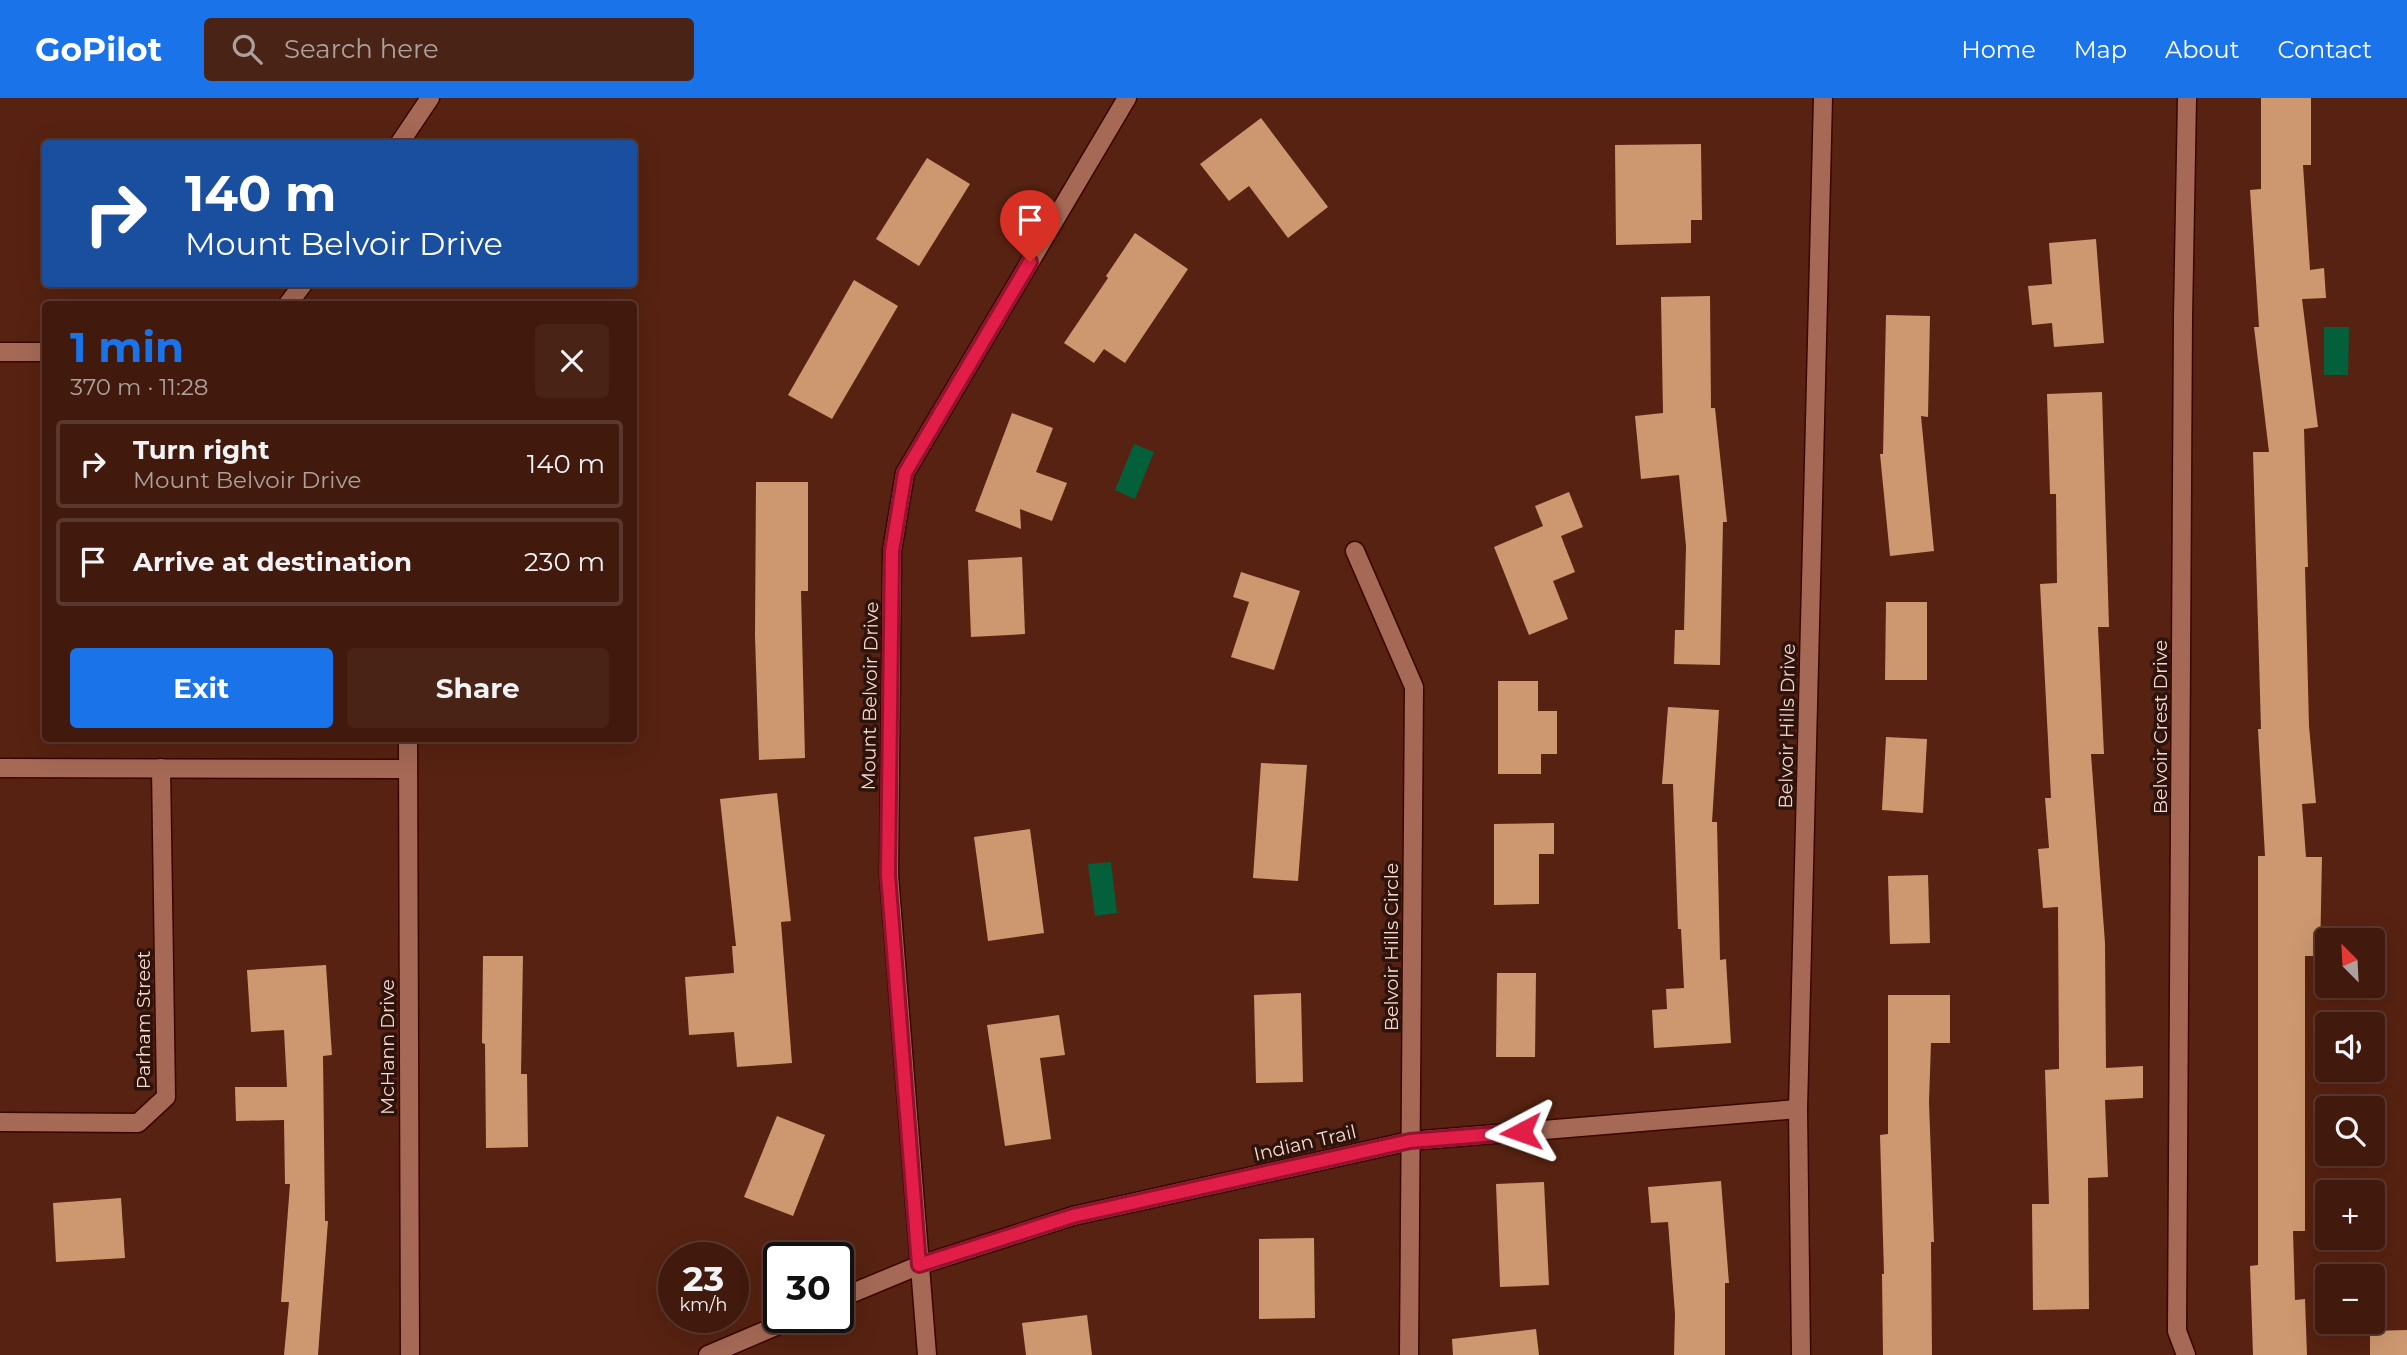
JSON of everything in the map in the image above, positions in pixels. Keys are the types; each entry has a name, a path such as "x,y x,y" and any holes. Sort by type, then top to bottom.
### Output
{"street":[{"path":"402,140 430,98"},
{"name":"Mount Belvoir Drive","path":"927,1355 888,875 892,551 905,473 1127,98"},
{"name":"Belvoir Hills Drive","path":"1801,1355 1798,1110 1823,98"},
{"name":"Belvoir Crest Drive","path":"2186,1355 2177,1331 2183,330 2188,98"},
{"path":"0,352 42,352"},
{"name":"Belvoir Hills Circle","path":"1355,551 1414,687 1409,1355"},
{"name":"McHann Drive","path":"408,742 410,1355"},
{"path":"0,768 406,769"},
{"name":"Parham Street","path":"0,1122 138,1123 166,1097 161,768"},
{"name":"Indian Trail","path":"854,1293 919,1265 1073,1216 1410,1141 1798,1110"},
{"path":"708,1355 763,1332"}],"shaded area":[{"path":"2324,327 2349,327 2348,375 2324,375"},
{"path":"1134,444 1154,452 1135,499 1115,490"},
{"path":"1111,862 1117,913 1095,916 1088,864"}],"building":[{"path":"2261,98 2311,98 2311,165 2303,165 2310,270 2324,268 2326,298 2302,299 2318,427 2304,429 2309,726 2316,803 2302,804 2306,857 2322,857 2321,928 2315,928 2315,956 2305,956 2305,1231 2293,1231 2295,1300 2305,1299 2307,1355 2253,1355 2250,1266 2258,1265 2258,856 2265,856 2258,729 2261,729 2253,452 2269,452 2254,327 2259,327 2250,190 2261,189"},
{"path":"1261,118 1328,207 1288,238 1249,186 1229,201 1200,164"},
{"path":"1701,144 1702,220 1691,220 1691,243 1616,245 1615,145"},
{"path":"927,158 970,184 919,266 876,239"},
{"path":"1135,233 1188,269 1125,363 1104,349 1094,363 1064,343"},
{"path":"2096,239 2104,343 2054,347 2052,323 2032,325 2028,286 2052,284 2049,243"},
{"path":"854,280 898,306 832,419 788,395"},
{"path":"1710,296 1711,408 1715,408 1727,522 1723,522 1720,665 1674,664 1675,630 1684,630 1686,546 1679,475 1641,479 1635,416 1663,413 1661,297"},
{"path":"1886,315 1930,316 1928,417 1921,416 1934,551 1890,556 1880,454 1883,454"},
{"path":"2102,392 2109,627 2098,627 2104,754 2091,754 2105,943 2106,1068 2143,1066 2143,1098 2105,1100 2108,1177 2088,1178 2089,1309 2033,1310 2032,1204 2049,1204 2045,1070 2059,1069 2058,907 2043,908 2038,849 2049,848 2045,798 2051,798 2040,584 2057,583 2056,494 2050,494 2047,394"},
{"path":"1012,413 1053,428 1036,472 1067,483 1052,521 1020,509 1021,529 975,511"},
{"path":"756,482 808,482 808,591 801,591 805,758 759,760 755,636"},
{"path":"1569,492 1583,527 1561,536 1575,572 1553,581 1568,619 1529,635 1494,547 1543,526 1535,506"},
{"path":"1022,557 1025,634 971,637 968,560"},
{"path":"1241,572 1300,591 1274,670 1231,657 1249,602 1233,597"},
{"path":"1886,602 1927,602 1927,680 1885,680"},
{"path":"1498,681 1538,681 1538,711 1557,711 1557,754 1541,754 1541,774 1498,774"},
{"path":"1668,707 1719,710 1712,822 1717,822 1720,960 1726,959 1731,1043 1654,1048 1652,1010 1667,1009 1666,989 1684,988 1681,929 1678,929 1673,784 1662,784"},
{"path":"1886,737 1927,739 1923,813 1882,810"},
{"path":"1261,763 1307,765 1298,881 1253,878"},
{"path":"777,793 791,921 781,922 792,1063 737,1067 734,1032 689,1035 685,977 734,973 732,946 736,946 720,799"},
{"path":"1554,823 1554,854 1539,854 1539,904 1494,905 1494,824"},
{"path":"1030,829 1044,933 988,941 974,837"},
{"path":"1928,875 1930,943 1890,944 1888,876"},
{"path":"483,956 523,956 521,1074 527,1074 528,1147 486,1148 485,1044 482,1043"},
{"path":"326,965 332,1055 323,1056 325,1221 328,1221 318,1355 284,1355 289,1302 281,1302 290,1184 285,1184 284,1120 236,1121 235,1087 287,1087 284,1030 251,1032 247,970"},
{"path":"1497,973 1536,973 1535,1057 1496,1057"},
{"path":"1301,993 1303,1082 1256,1083 1254,995"},
{"path":"1888,995 1950,995 1950,1043 1931,1043 1929,1102 1934,1242 1931,1242 1932,1355 1883,1355 1884,1274 1880,1135 1888,1134"},
{"path":"1059,1015 1065,1055 1040,1058 1051,1139 1005,1146 987,1025"},
{"path":"777,1116 825,1135 793,1216 744,1197"},
{"path":"1721,1181 1729,1283 1725,1283 1725,1355 1674,1355 1675,1314 1668,1222 1651,1223 1648,1187"},
{"path":"1544,1182 1549,1285 1500,1287 1496,1184"},
{"path":"121,1198 125,1258 56,1262 53,1203"},
{"path":"1314,1238 1315,1318 1259,1319 1259,1239"},
{"path":"1087,1315 1092,1355 1026,1355 1022,1323"},
{"path":"1536,1329 1539,1355 1453,1355 1452,1339"},
{"path":"2407,1330 2407,1355 2370,1355 2370,1334 2385,1334 2385,1331"}],"route":[{"path":"1030,262 905,473 892,551 888,875 919,1265 1073,1216 1410,1141 1521,1132"}]}
